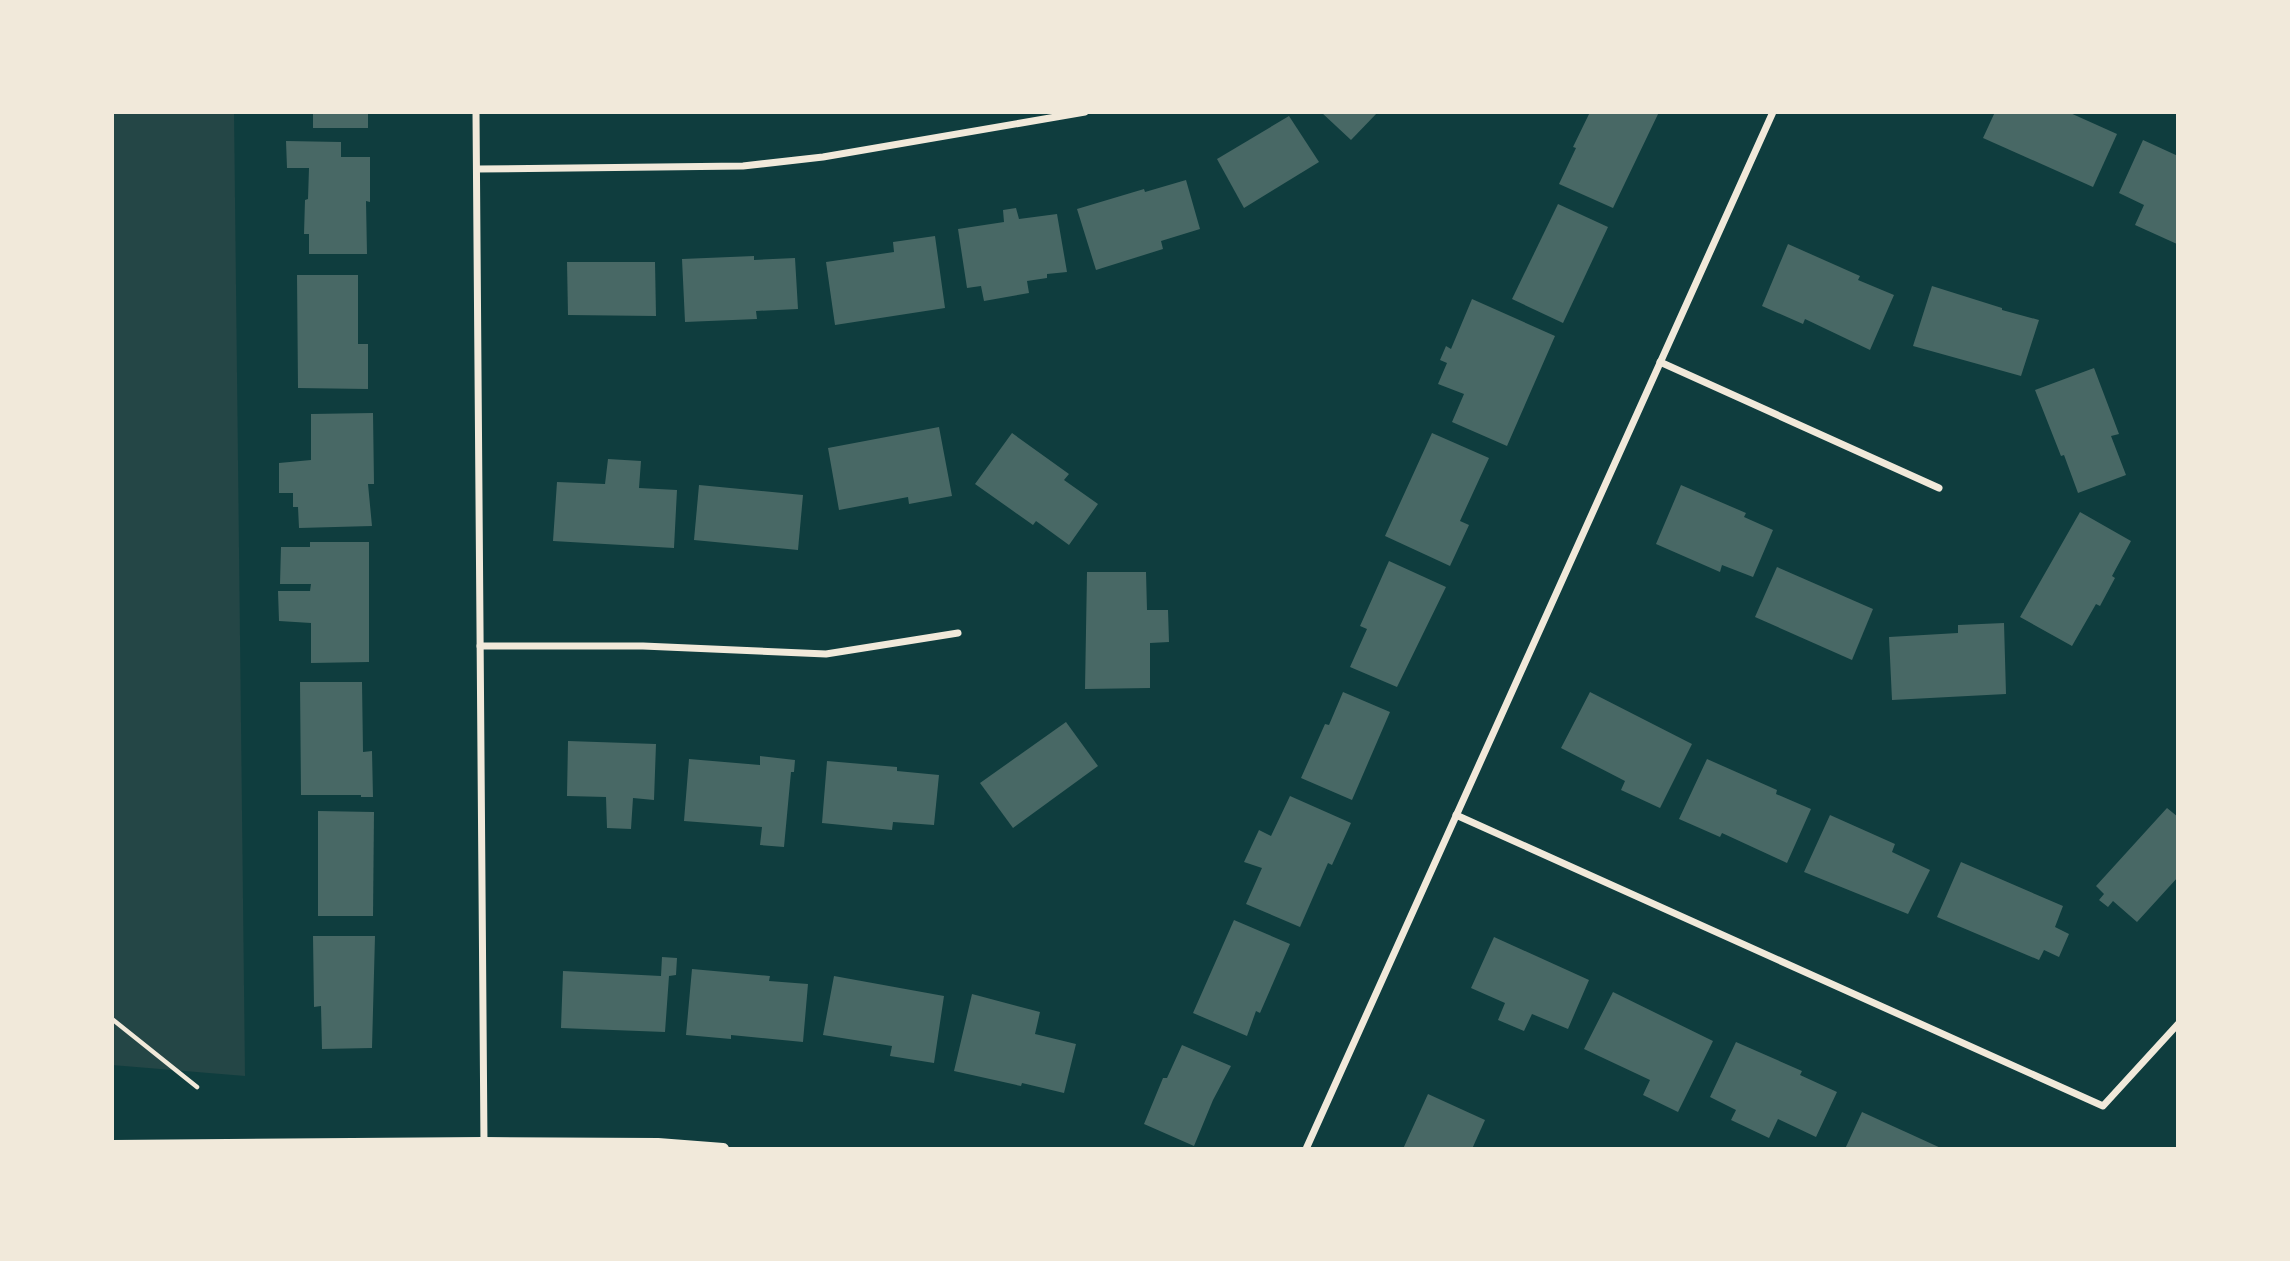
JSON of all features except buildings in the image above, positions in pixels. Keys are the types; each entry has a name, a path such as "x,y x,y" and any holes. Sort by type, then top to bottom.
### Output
{"street":[{"path":"476,112 484,1146"},
{"path":"477,169 743,166 823,157 1084,112"},
{"path":"1306,1149 1773,112"},
{"path":"1660,362 1939,488"},
{"path":"480,646 643,646 826,654 958,633"},
{"path":"1456,815 2103,1106 2178,1024"},
{"path":"112,1146 658,1144 723,1149"}],"path":[{"path":"112,1019 197,1087"}],"shaded area":[{"path":"112,112 234,112 245,1076 112,1065"}]}
